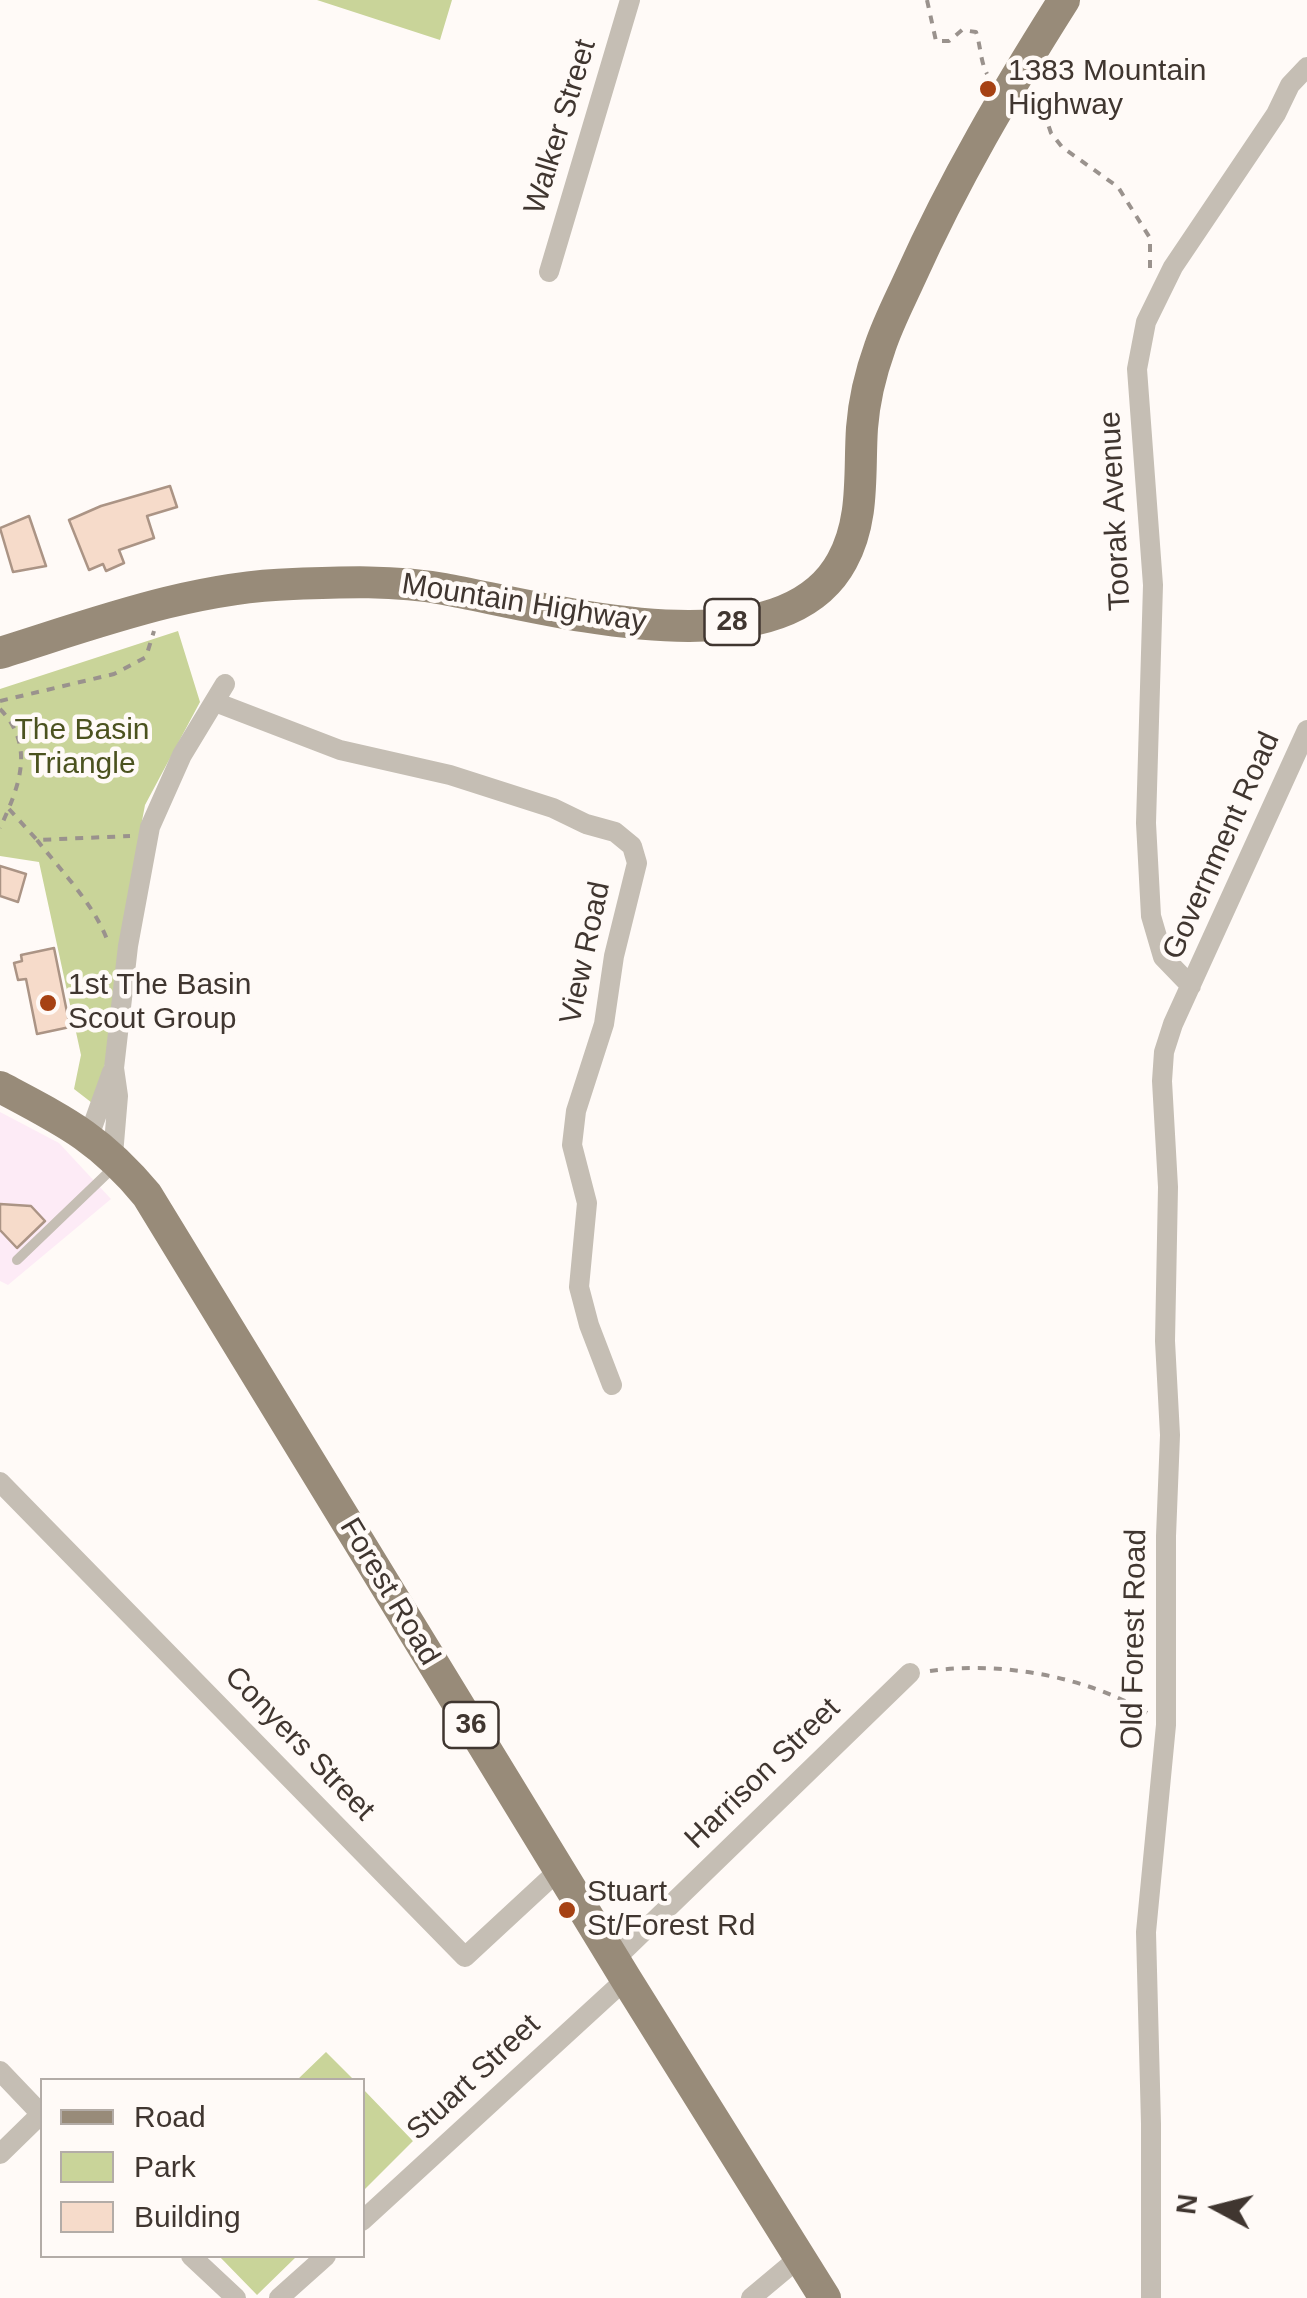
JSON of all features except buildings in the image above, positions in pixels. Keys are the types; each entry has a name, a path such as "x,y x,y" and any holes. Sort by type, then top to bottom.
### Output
{"main road":[{"name":"Mountain Highway","path":"0,652 209,592 277,585 407,584 616,622 666,626 762,618 801,603 841,564 852,539 860,512 862,422 880,346 918,259 1016,99 1064,0"},
{"name":"Forest Road","path":"0,1087 107,1151 147,1195 825,2298"}],"street":[{"name":"Walker Street","path":"549,272 630,0"},
{"name":"Toorak Avenue","path":"1191,986 1162,956 1151,916 1148,860 1153,586 1137,369 1146,322 1173,267 1276,114 1290,85 1307,67"},
{"name":"View Road","path":"148,839 182,755 220,693 340,750 450,775 552,808 615,832 632,846 637,863 614,956 604,1024 576,1111 572,1145 587,1203 579,1287 612,1386"},
{"name":"Government Road","path":"1191,986 1307,730"},
{"path":"107,1151 128,946 148,839"},
{"name":"Old Forest Road","path":"1151,2298 1146,1932 1166,1724 1170,1435 1165,1341 1168,1188 1162,1080 1164,1052 1191,986"},
{"path":"107,1151 118,1096 114,1068"},
{"name":"Conyers Street","path":"0,1482 466,1957 560,1870"},
{"name":"Harrison Street","path":"621,1969 910,1673"},
{"name":"Stuart Street","path":"365,2219 621,1969"},
{"path":"0,2072 40,2112"},
{"path":"0,2154 40,2116"},
{"path":"752,2298 800,2257"},
{"path":"193,2258 236,2298"},
{"path":"279,2298 324,2258"}],"lane":[{"path":"17,1260 107,1151"}],"path":[{"path":"927,0 936,41 949,41 962,30 976,32 980,61 1016,99 1042,106 1051,133 1062,147 1118,186 1150,238 1148,264 1156,302"},
{"path":"0,702 114,674 146,657 168,602"},
{"path":"0,709 12,721 23,771 0,828"},
{"path":"9,809 84,900 108,943"},
{"path":"37,840 119,834 148,839"},
{"path":"910,1673 961,1666 1063,1680 1116,1694 1166,1724"}],"shaded area":[{"path":"0,1112 59,1143 111,1199 8,1285 0,1281"}],"green space":[{"path":"317,0 452,0 440,40"},
{"name":"The Basin Triangle","path":"178,631 200,702 145,805 111,1036 96,1106 74,1089 81,1055 39,862 0,856 0,689"},
{"path":"326,2052 352,2078 299,2078"},
{"path":"365,2091 413,2141 365,2189"},
{"path":"221,2258 295,2258 257,2295"}],"place":[{"name":"1383 Mountain Highway","path":"988,89"},
{"name":"1st The Basin Scout Group","path":"48,1003"},
{"name":"Stuart St/Forest Rd","path":"567,1910"}]}
